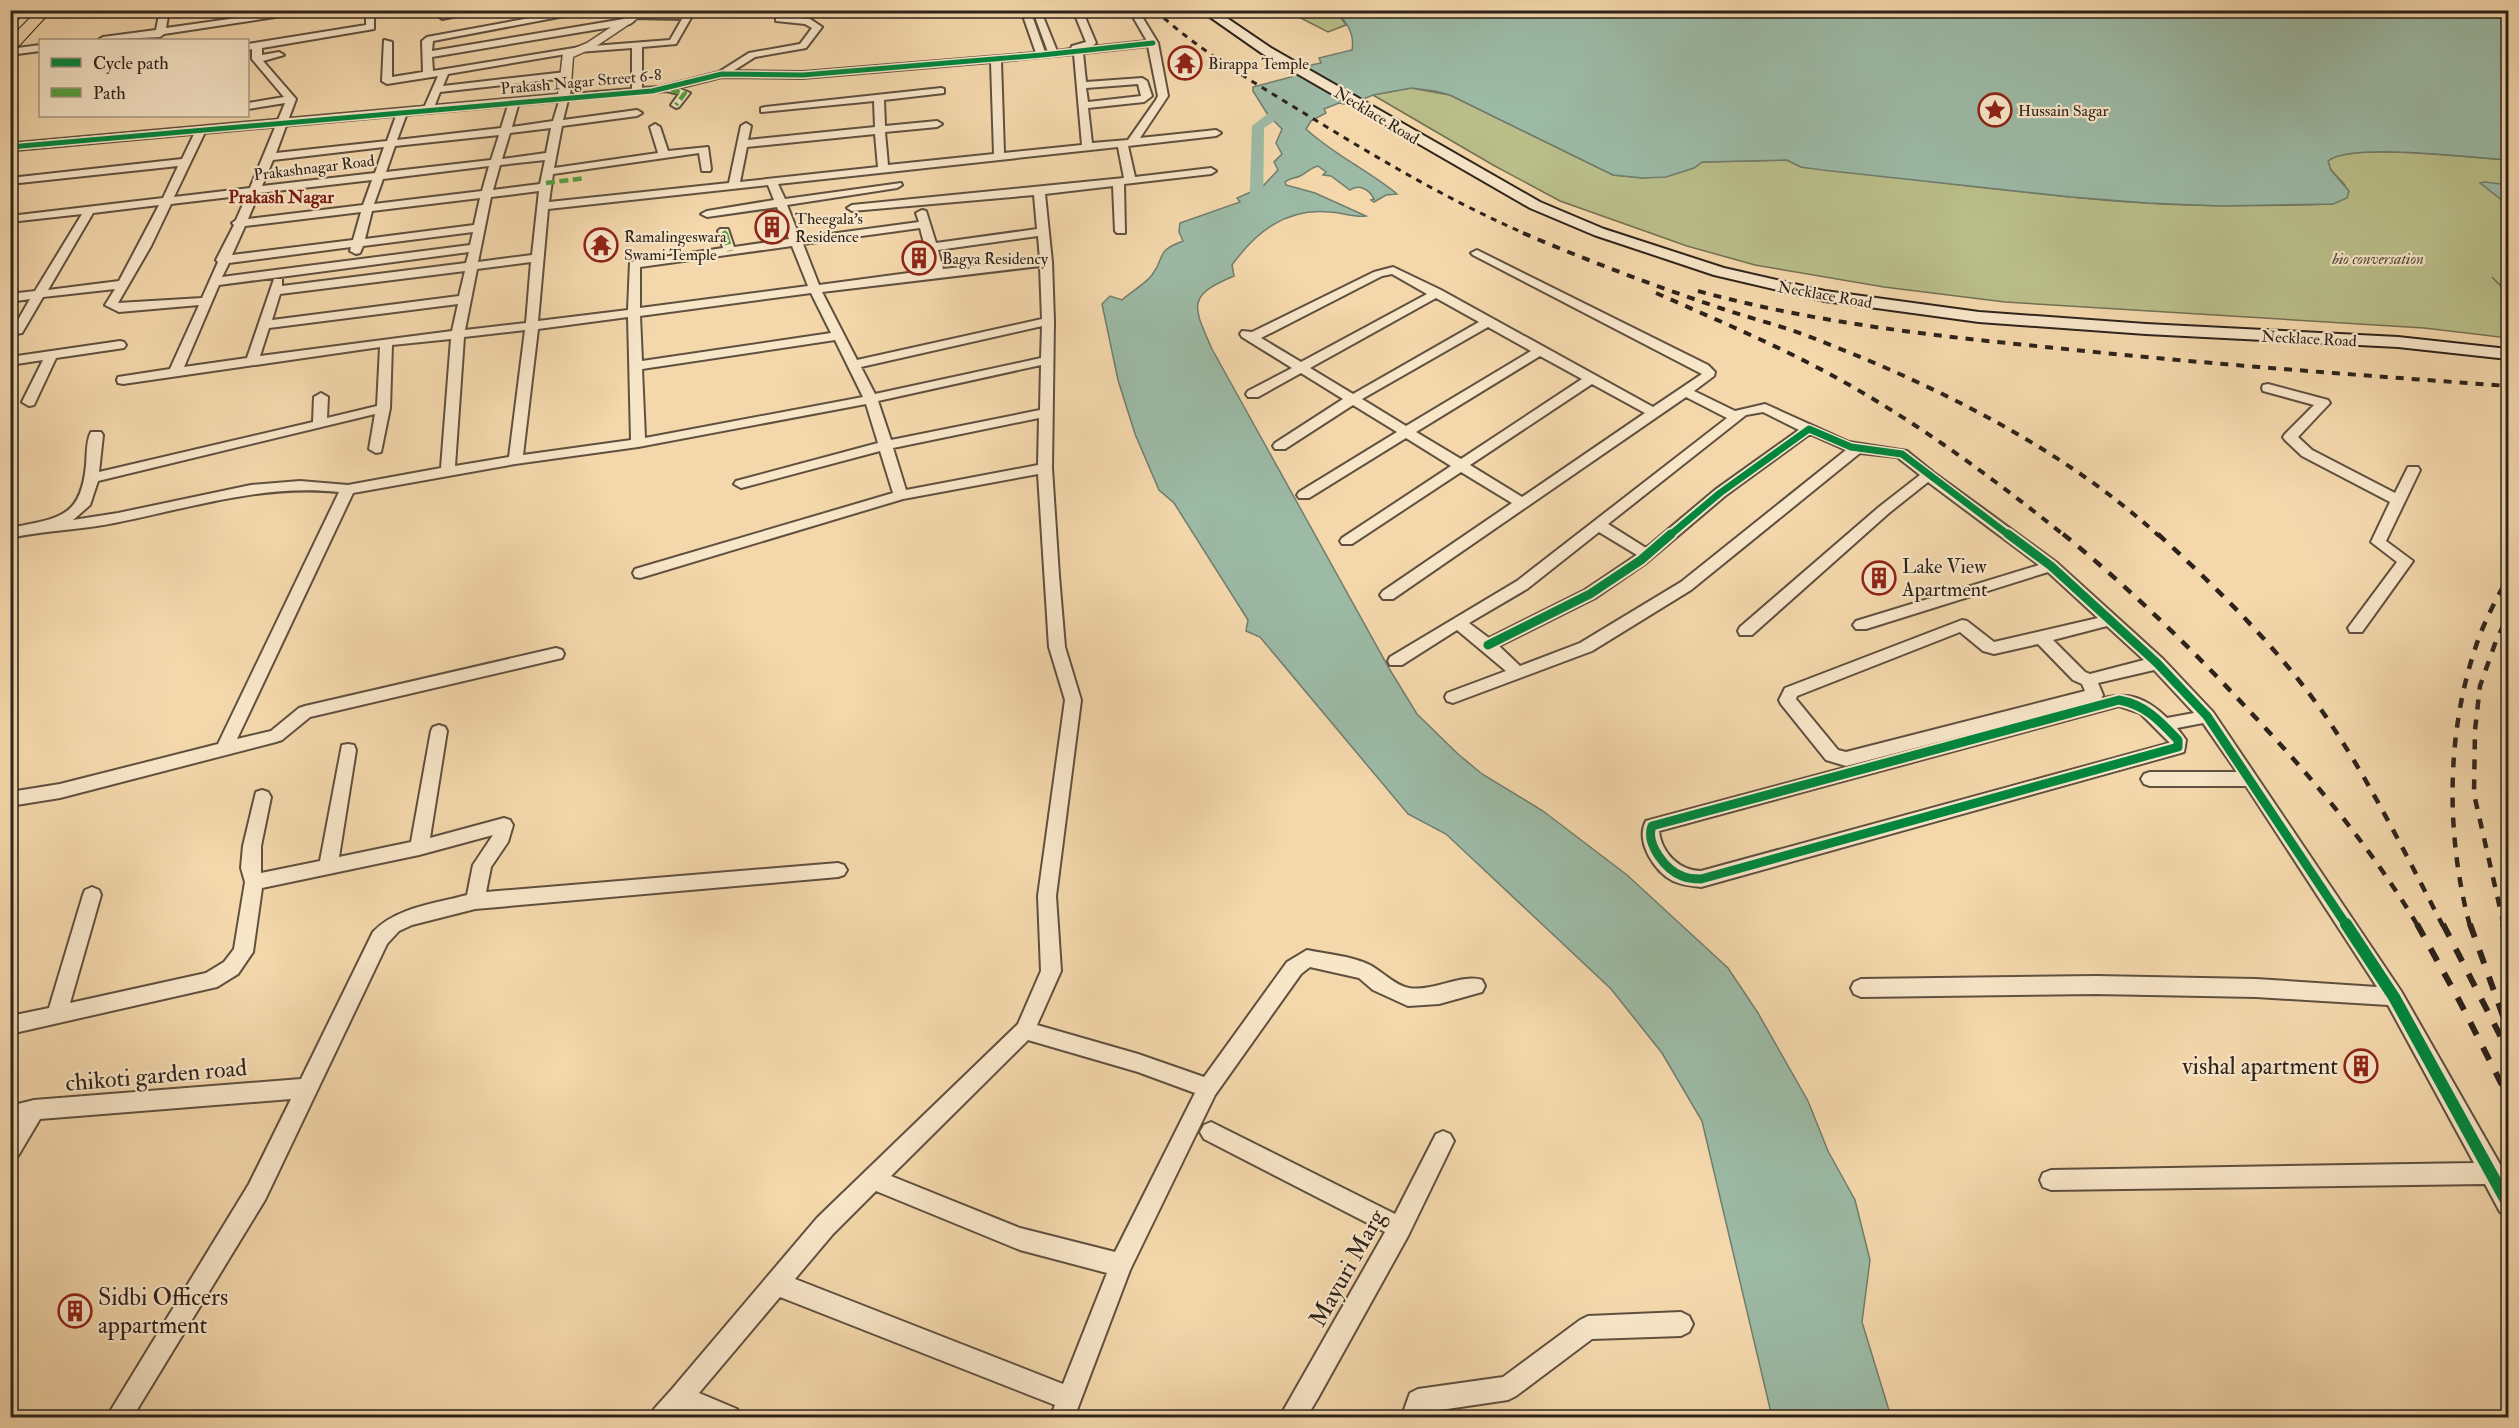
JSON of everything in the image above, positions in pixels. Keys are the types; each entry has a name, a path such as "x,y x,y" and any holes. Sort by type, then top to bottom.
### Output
{"main road":[{"path":"10,20 19,10"},
{"path":"10,50 46,10"},
{"name":"Necklace Road","path":"1206,10 1267,51 1380,111"},
{"name":"Necklace Road","path":"1223,10 1380,111 1535,205 1575,215 1690,252 1767,272 1925,298 2102,317 2397,332 2508,344"},
{"name":"Necklace Road","path":"1575,215 1599,232 1720,272 1825,296 1979,317 2146,329 2398,342 2508,354"}],"street":[{"path":"160,34 165,10"},
{"path":"121,39 216,29 316,10"},
{"path":"291,99 260,63 252,46 372,32 370,10"},
{"path":"442,28 443,13 485,10"},
{"path":"428,74 426,55 427,41 430,39 592,10"},
{"path":"1025,10 1042,55"},
{"path":"1037,10 1053,52 1091,44 1077,10"},
{"path":"1126,143 1143,130 1147,120 1164,96 1153,43 1133,10"},
{"path":"387,42 387,81 525,58 637,44 673,42 688,16 637,16 518,40 426,55"},
{"path":"515,460 532,326 546,181 556,124 564,97 567,57 637,16"},
{"path":"722,74 752,55 803,46 817,27 807,21 779,20"},
{"path":"516,24 518,40 525,58"},
{"name":"Prakash Nagar Street 6-8","path":"10,147 667,89 722,74 803,75 1042,55 1053,52 1153,43"},
{"path":"637,44 637,92"},
{"path":"10,50 39,48"},
{"path":"1078,51 1087,148"},
{"path":"249,69 279,55"},
{"path":"996,59 999,155"},
{"path":"428,110 444,72"},
{"path":"436,90 566,75"},
{"path":"1081,85 1142,81 1147,96 1083,106"},
{"path":"667,89 685,93 676,105"},
{"path":"765,110 941,91"},
{"path":"879,98 883,168"},
{"path":"249,106 291,99"},
{"path":"175,374 238,223 269,157 291,99"},
{"path":"448,472 458,333 486,195 514,102"},
{"path":"348,281 367,208 402,113"},
{"path":"269,157 505,131 637,113"},
{"path":"743,144 937,124"},
{"path":"735,184 746,126"},
{"path":"655,127 664,156"},
{"path":"201,130 168,200 112,302 113,307 205,301"},
{"path":"544,206 1216,133"},
{"path":"1126,143 1130,179"},
{"path":"238,223 486,195 704,149 706,169"},
{"name":"Prakashnagar Road","path":"10,219 550,156"},
{"path":"10,181 185,162"},
{"path":"852,208 1039,191 1210,171"},
{"path":"546,181 586,178"},
{"path":"772,181 815,290 871,399 901,495"},
{"path":"1118,181 1121,231"},
{"path":"707,214 897,185"},
{"path":"922,188 921,201 938,273"},
{"path":"663,1418 825,1226 1025,1029 1051,971 1047,896 1073,700 1058,648 1045,468 1048,321 1046,262 1039,191"},
{"path":"10,331 18,330 90,209"},
{"path":"638,443 632,314 634,264 926,224"},
{"path":"222,260 480,228"},
{"path":"724,231 730,251"},
{"path":"932,247 1042,232"},
{"path":"214,282 475,248"},
{"path":"1388,595 1708,376 1709,372 1477,253"},
{"path":"275,291 537,258"},
{"path":"123,380 386,342 632,314 938,273 1046,262"},
{"path":"1522,503 1249,336 1384,272 1400,272 1486,323 1654,413"},
{"path":"252,363 281,273"},
{"path":"10,298 123,284"},
{"path":"1253,394 1437,293"},
{"path":"264,325 466,299"},
{"path":"853,365 1048,321"},
{"path":"1280,446 1353,399 1486,323"},
{"path":"636,366 838,336"},
{"path":"376,449 383,408 386,342"},
{"path":"10,361 120,345"},
{"path":"1304,495 1539,351"},
{"path":"29,402 52,354"},
{"path":"38,526 61,527 99,522 250,489 286,485 348,489 515,460 638,443 871,399 1048,360"},
{"path":"1347,541 1591,379"},
{"path":"2268,388 2323,403 2290,437 2307,453 2398,500"},
{"path":"1685,392 1736,417"},
{"path":"320,424 321,398"},
{"path":"90,479 383,408"},
{"path":"1396,661 1522,585 1736,417 1751,409 1765,408 1857,448 1887,449 1902,454 1916,462 1928,475 2051,566 2157,663 2207,716 2394,997 2493,1173 2508,1204"},
{"path":"741,484 886,446 1046,413"},
{"path":"1488,645 1590,594 1647,555 1720,493 1809,429"},
{"path":"10,533 63,520 78,512 89,495 96,435"},
{"path":"1453,697 1586,647 1686,586 1857,448"},
{"path":"640,573 901,495 1045,468"},
{"path":"2356,628 2406,561 2378,542 2413,470"},
{"path":"1746,631 1884,510 1928,475"},
{"path":"225,748 348,489"},
{"path":"1599,525 1647,555"},
{"path":"1861,626 2051,566"},
{"path":"2089,680 2095,694 1846,759 1832,755 1787,700 1791,692 1962,625 1989,647 1994,648 2110,620"},
{"path":"1458,622 1488,645 1517,672"},
{"path":"2040,638 2079,676 2089,680 2157,663"},
{"path":"10,799 60,791 276,736 305,712 556,654"},
{"path":"2119,700 2142,705 2163,726 2178,741 2178,747 2175,749 1701,879 1688,879 1670,869 1649,837 1649,830 1652,826 2119,700"},
{"path":"2163,726 2207,716"},
{"path":"419,848 439,731"},
{"path":"328,867 348,750"},
{"path":"2150,779 2251,779"},
{"path":"10,1025 210,981 231,968 243,952 254,882 250,868 262,797"},
{"path":"254,882 419,848 504,825 502,837 481,867 475,901"},
{"path":"118,1418 258,1192 380,938 392,925 409,918 475,901 838,870"},
{"path":"56,1016 92,895"},
{"path":"777,1284 1065,1408 1121,1265 1208,1088 1294,968 1307,958 1364,971 1380,984 1408,997 1439,995 1475,986"},
{"path":"1861,988 2107,985 2256,988 2394,997"},
{"path":"1025,1029 1138,1063 1208,1088"},
{"name":"chikoti garden road","path":"10,1116 34,1110 306,1088"},
{"path":"10,1149 34,1110"},
{"path":"1211,1132 1400,1228"},
{"name":"Mayuri Marg","path":"1291,1418 1310,1390 1400,1228 1443,1141"},
{"path":"2051,1180 2493,1173"},
{"path":"872,1179 1020,1239 1121,1265"},
{"path":"1413,1418 1418,1401 1508,1388 1587,1328 1681,1324"},
{"path":"680,1397 728,1418"}],"green space":[{"path":"1287,11 1328,11 1341,18 1346,25 1328,32"},
{"name":"bio conversation","path":"1411,88 1450,95 1613,175 1643,178 1694,168 1702,162 1787,160 1801,167 2103,200 2239,206 2333,204 2345,185 2331,170 2327,161 2340,155 2386,152 2508,160 2508,293 2492,277 2508,294 2508,338 2424,328 2005,302 1884,287 1755,265 1687,246 1560,201 1373,95"}],"shaded area":[{"path":"1333,11 2508,11 2508,160 2386,152 2341,155 2328,161 2331,170 2349,191 2347,198 2333,204 2221,206 2071,197 1822,170 1801,167 1787,160 1702,162 1694,168 1666,177 1643,178 1613,175 1450,95 1411,88 1373,95 1349,105 1339,103 1324,109 1326,113 1311,121 1306,129 1328,147 1397,194 1386,195 1374,202 1367,190 1357,187 1350,190 1331,176 1323,175 1326,172 1318,166 1289,179 1285,182 1286,185 1315,193 1366,216 1313,212 1286,218 1262,233 1241,253 1232,265 1234,276 1218,283 1201,297 1198,312 1212,349 1390,670 1417,714 1482,774 1543,811 1627,875 1728,968 1758,1013 1808,1101 1828,1151 1855,1200 1870,1260 1862,1322 1891,1417 1772,1417 1702,1121 1662,1053 1611,989 1446,834 1408,814 1260,637 1246,631 1248,620 1174,503 1159,490 1135,434 1118,380 1102,304 1110,296 1122,300 1149,278 1164,251 1183,241 1179,232 1180,223 1240,202 1237,198 1262,187 1278,170 1274,162 1282,154 1276,143 1282,129 1268,115 1253,91 1253,87 1291,77 1306,66 1321,63 1319,58 1352,50 1353,44 1349,28"},
{"path":"2480,183 2508,185 2508,205"}],"waterway":[{"path":"1256,217 1258,126 1293,103"}],"railway":[{"path":"10,13 13,10"},
{"path":"1155,10 1222,62 1350,141 1437,191 1526,234"},
{"path":"1523,233 1672,291 1805,335 1899,374 1991,419 2036,445 2120,503 2159,536"},
{"path":"1698,291 1786,312 1965,339 2225,364 2508,386"},
{"path":"1656,293 1793,355 1867,395 1954,452 2065,536"},
{"path":"2063,534 2162,622 2278,741 2362,843 2418,926"},
{"path":"2158,534 2245,618 2285,663 2322,711 2371,790 2443,926"},
{"path":"2470,926 2462,892 2453,822 2454,751 2465,682 2475,649 2508,578"},
{"path":"2504,926 2474,794 2475,730 2480,686 2496,641 2508,616"},
{"path":"2417,924 2508,1097"},
{"path":"2443,924 2508,1051"},
{"path":"2470,924 2508,1030"},
{"path":"2503,924 2508,944"}],"marked path":[{"path":"671,90 685,93 676,105"},
{"path":"546,183 586,178"},
{"path":"724,231 730,251"}],"cycle path":[{"path":"10,147 652,91 722,74 803,75 1042,55 1153,43"},
{"path":"1488,645 1590,594 1641,560 1720,493 1809,429 1851,447 1895,452 1910,458 1928,475 2051,566 2157,663 2207,716 2394,997 2508,1204"},
{"path":"2119,700 2138,705 2152,714 2178,740 2178,747 1701,879 1680,876 1662,859 1653,845 1650,831 1652,826 2119,700"}],"place":[{"name":"Birappa Temple","path":"1185,63"},
{"name":"Hussain Sagar","path":"1995,110"},
{"name":"Theegala's Residence","path":"772,227"},
{"name":"Ramalingeswara Swami Temple","path":"601,245"},
{"name":"Bagya Residency","path":"919,258"},
{"name":"Lake View Apartment","path":"1879,578"},
{"name":"vishal apartment","path":"2361,1066"},
{"name":"Sidbi Officers appartment","path":"75,1311"}],"district":[{"name":"Prakash Nagar","path":"281,197"}]}
